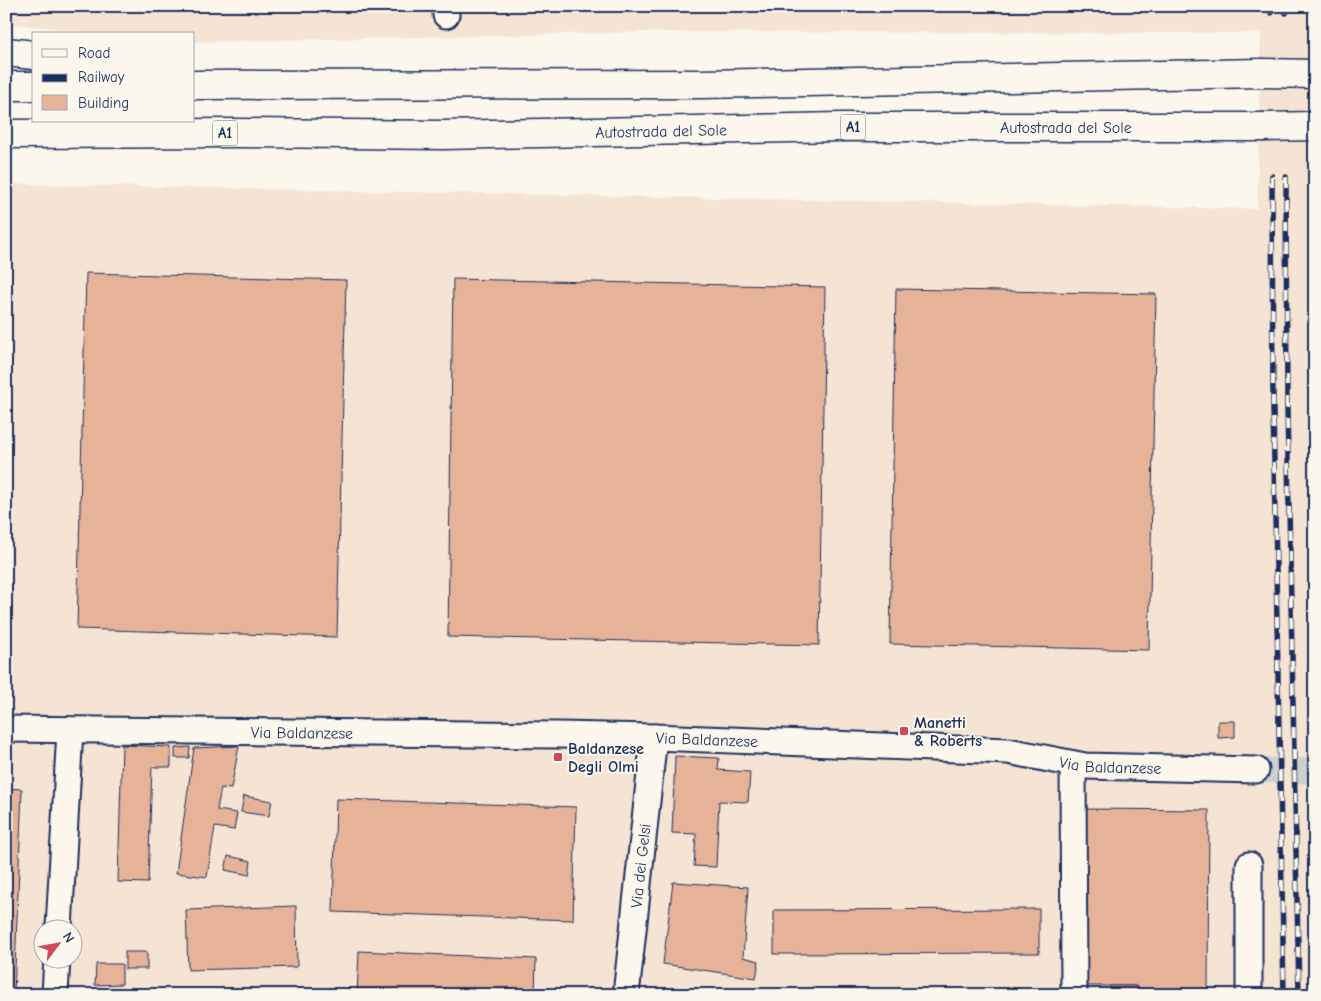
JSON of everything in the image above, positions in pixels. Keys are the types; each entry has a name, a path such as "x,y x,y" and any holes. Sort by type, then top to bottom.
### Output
{"highway":[{"path":"6,52 32,55"},
{"path":"195,86 701,84 1262,73 1315,74"},
{"path":"6,86 32,86"},
{"name":"Autostrada del Sole","path":"6,134 237,133 443,135 841,127 1315,126"}],"street":[{"name":"Via Baldanzese","path":"6,729 654,737 1008,751 1085,766 1256,770"},
{"path":"60,918 70,730"},
{"name":"Via dei Gelsi","path":"626,995 654,737"},
{"path":"1073,764 1074,995"},
{"path":"1249,865 1250,995"},
{"path":"55,995 56,968"}],"shaded area":[{"path":"6,6 1315,6 1315,995 6,995 6,184 1257,209 1261,33 645,32 195,42 195,32 85,32 6,23"}],"building":[{"path":"86,273 346,280 337,637 77,629"},
{"path":"453,279 825,287 819,645 448,637"},
{"path":"896,289 1156,294 1149,650 890,644"},
{"path":"1218,721 1235,721 1235,737 1218,738"},
{"path":"122,745 171,747 171,767 152,767 148,883 118,882"},
{"path":"239,746 231,789 221,788 217,810 237,813 234,830 215,827 207,877 176,873 194,748"},
{"path":"190,747 189,758 175,758 175,748"},
{"path":"675,756 719,758 718,770 750,772 748,802 719,801 716,867 694,866 696,834 672,833"},
{"path":"6,788 22,789 14,995 6,995"},
{"path":"244,796 272,801 269,816 241,812"},
{"path":"336,799 576,807 573,920 333,912"},
{"path":"1086,809 1209,810 1208,995 1136,995 1136,986 1085,986"},
{"path":"228,856 251,861 249,875 225,870"},
{"path":"673,882 748,887 743,957 759,961 756,978 663,964"},
{"path":"296,906 297,967 188,970 186,910"},
{"path":"1039,909 1039,953 774,954 774,910"},
{"path":"359,951 536,959 535,995 357,995"},
{"path":"125,952 147,952 147,969 125,969"},
{"path":"96,964 122,964 122,984 95,985"},
{"path":"1110,986 1136,986 1136,995 1110,995"}],"tunnel":[{"path":"1256,770 1315,771"}],"railway":[{"path":"1271,6 1271,13"},
{"path":"1286,6 1286,13"},
{"path":"1272,176 1273,409 1284,995"},
{"path":"1286,177 1287,409 1299,995"}],"place":[{"name":"Manetti & Roberts","path":"904,731"},
{"name":"Baldanzese Degli Olmi","path":"558,757"}]}
